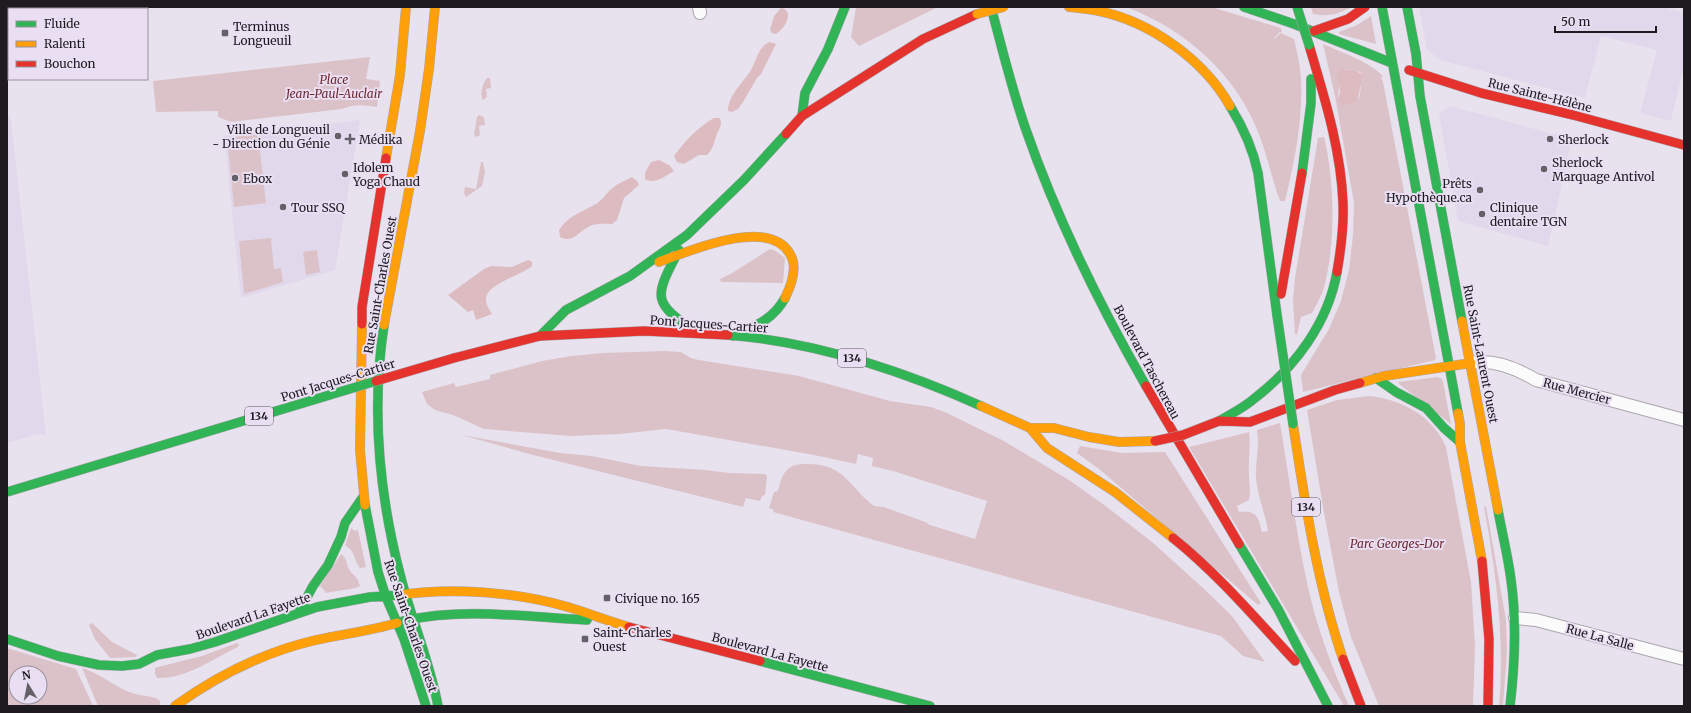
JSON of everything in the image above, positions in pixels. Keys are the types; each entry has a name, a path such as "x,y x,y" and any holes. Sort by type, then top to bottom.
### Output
{"main road":[{"name":"Rue Saint-Charles Ouest","path":"406,7 400,75 362,307 360,437 363,497 372,549 386,597 397,623 426,706"},
{"name":"Rue Saint-Charles Ouest","path":"435,7 428,76 398,254 386,308 379,364 379,445 381,477 392,542 405,594 426,660 438,706"},
{"path":"802,116 805,93 828,49 845,7"},
{"path":"540,336 566,310 604,291 642,267 687,235 744,180 802,116 923,39 992,7"},
{"name":"Boulevard Taschereau","path":"992,7 1026,131 1063,222 1110,322 1161,415 1273,600 1328,706"},
{"path":"977,14 1004,7"},
{"path":"1069,7 1112,16 1133,23 1156,34 1181,51 1202,69 1228,101 1247,136 1257,166 1262,188 1277,315"},
{"name":"Rue Sainte-Hélène","path":"1244,7 1314,31 1418,73 1481,93 1574,115 1684,145"},
{"path":"1030,428 1054,428 1089,437 1119,442 1155,441 1183,435 1219,421 1244,408 1268,390 1279,380 1303,352 1314,336 1325,312 1337,274 1343,216 1339,163 1333,134 1297,7"},
{"path":"1314,31 1349,19 1365,7"},
{"path":"1382,7 1450,367 1460,424 1460,442 1486,589 1490,653 1488,706"},
{"name":"Rue Saint-Laurent Ouest","path":"1407,7 1418,73 1421,102 1507,558 1515,618 1514,663 1510,706"},
{"path":"1277,315 1308,135 1311,98 1309,45"},
{"path":"687,235 661,285 660,294 663,306 672,316 698,333"},
{"path":"642,267 724,240 744,237 769,240 780,244 788,251 794,264 794,273 782,304 775,314 768,320 733,336"},
{"name":"134","path":"1277,315 1309,525 1322,591 1339,649 1361,706"},
{"name":"Pont Jacques-Cartier","path":"7,492 454,358 510,342 540,336 629,332 698,333 733,336 807,347 883,368 952,393 1030,428"},
{"path":"1219,421 1250,422 1335,390 1376,378 1471,363"},
{"path":"1376,378 1396,392 1426,408 1460,442"},
{"path":"1030,428 1047,448 1115,492 1157,525 1203,565 1276,639 1321,695"},
{"path":"299,612 313,586 328,565 341,537 345,523 363,497"},
{"name":"Boulevard La Fayette","path":"7,639 58,656 99,665 122,666 139,664 157,655 190,649 215,642 299,612 347,601 370,597 386,597 433,591 503,594 568,607 604,620 930,706"},
{"name":"Boulevard La Fayette","path":"176,706 229,671 271,653 315,640 382,628 413,618 477,614 604,620"}],"street":[{"name":"Rue Mercier","path":"1471,363 1486,362 1520,370 1536,380 1684,420"},
{"name":"Rue La Salle","path":"1515,618 1536,620 1684,659"}],"shaded area":[{"path":"1419,7 1664,7 1684,13 1684,64 1671,121 1640,113 1657,50 1601,36 1585,98 1440,60 1427,50"},
{"path":"781,8 785,9 788,13 786,22 776,34 772,33 770,30 774,16"},
{"path":"770,42 776,44 761,74 738,109 732,112 728,111 733,94 751,70 760,50 763,46"},
{"path":"1340,69 1356,70 1363,76 1357,102 1341,105 1338,101 1340,91 1337,75"},
{"path":"1450,106 1572,139 1548,246 1458,221 1439,114"},
{"path":"7,112 11,120 46,435 37,434 7,443"},
{"path":"714,118 720,118 721,124 713,147 709,153 707,155 699,155 684,164 677,162 674,156 683,145 697,130"},
{"name":"Tour SSQ","path":"360,120 335,270 241,298 224,136"},
{"path":"659,160 669,165 674,171 656,180 649,181 645,179 645,173 651,162"},
{"path":"632,177 639,185 624,198 617,220 612,224 598,224 590,226 569,239 560,237 559,230 566,221 596,204 610,190"},
{"path":"528,260 532,262 532,266 497,285 487,294 487,306 492,314 476,320 473,310 468,312 448,295 484,269 491,266 512,267"}],"green space":[{"path":"856,7 938,7 859,46 851,37"},
{"path":"1126,7 1211,7 1281,28 1282,33 1280,32 1274,39 1281,33 1294,39 1301,73 1301,109 1295,155 1285,201 1280,201 1263,145 1250,115 1238,94 1224,75 1207,57 1169,28"},
{"path":"1311,7 1352,7 1338,13 1324,15 1313,14"},
{"path":"1371,16 1376,44 1339,34 1339,32 1357,25"},
{"path":"1323,44 1371,66 1383,76 1381,78 1436,358 1435,360 1303,392 1301,375 1329,329 1341,301 1349,270 1353,235 1354,203 1335,96","holes":["1344,69 1356,70 1361,73 1359,98 1348,104 1338,97 1339,85"]},
{"name":"Place Jean-Paul-Auclair","path":"370,57 366,79 380,81 377,107 363,105 346,107 342,109 231,122 218,117 218,111 156,112 153,81"},
{"path":"487,78 490,78 491,88 486,89 487,97 483,100 481,95 482,89"},
{"path":"479,115 484,117 485,125 479,126 480,135 477,137 474,135 477,117"},
{"path":"258,134 266,203 234,207 227,138"},
{"path":"1324,137 1328,155 1332,194 1332,234 1330,254 1323,291 1312,313 1301,317 1297,335 1295,334 1293,301 1295,278 1318,138"},
{"path":"481,162 483,162 485,172 482,186 466,197 464,193 465,187 476,189"},
{"path":"271,238 274,269 281,268 283,282 244,294 239,241"},
{"path":"770,249 774,250 785,258 783,283 721,282 720,279 734,272"},
{"path":"317,250 320,272 306,275 303,252"},
{"path":"664,351 681,352 691,358 699,360 799,376 890,401 931,407 947,413 1002,440 1069,480 1152,542 1232,616 1265,662 1243,656 1221,636 773,512 774,510 769,508 774,492 778,491 783,475 789,468 799,464 818,465 829,467 845,477 874,506 884,507 928,523 927,524 975,539 987,501 893,471 872,466 873,458 858,454 856,464 814,455 666,429 620,434 570,436 484,429 453,415 435,410 427,404 422,392 454,383 456,387 490,379 490,375 542,361 571,356 603,353"},
{"path":"1438,377 1442,379 1443,382 1451,424 1398,382"},
{"name":"Parc Georges-Dor","path":"1369,396 1393,401 1415,411 1433,426 1446,447 1471,582 1475,646 1473,706 1379,706 1351,637 1339,592 1307,410 1337,400"},
{"path":"1280,423 1299,543 1309,591 1322,638 1349,706 1344,706 1189,447 1249,432 1250,497 1249,500 1237,506 1239,512 1250,512 1256,515 1262,532 1268,531 1256,479 1258,442 1257,430"},
{"path":"462,435 560,453 592,456 641,466 729,473 765,474 767,476 765,495 762,496 760,501 746,498 743,507 533,455"},
{"path":"1080,446 1122,453 1165,452 1261,603 1258,605 1099,469 1077,453"},
{"path":"1486,506 1506,620 1507,652 1503,706 1499,706 1501,681 1500,631 1496,581 1484,507"},
{"path":"351,528 355,531 358,530 366,567 360,568 353,553 345,545"},
{"path":"341,554 345,559 350,572 358,579 360,586 325,593 320,586"},
{"path":"92,623 112,642 137,655 136,657 110,658 95,639 89,625"},
{"path":"237,643 239,644 238,647 189,672 157,678 155,674 155,668 202,656"},
{"path":"7,648 76,669 93,706 7,706"},
{"path":"82,668 131,693 158,699 160,701 160,706 98,706"}],"traffic: fast":[{"path":"802,116 805,93 828,49 845,7"},
{"path":"991,7 1021,115 1051,196 1080,261 1146,386"},
{"path":"1244,7 1294,24 1392,63"},
{"path":"1297,7 1309,45"},
{"path":"1382,7 1458,413"},
{"path":"1407,7 1416,54 1420,96 1462,321"},
{"path":"1302,173 1311,103 1311,79"},
{"path":"1230,106 1247,138 1258,173 1277,315"},
{"path":"540,336 566,310 630,276 687,235 744,180 786,134"},
{"path":"679,250 665,279 662,289 662,298 665,306 672,314 698,333"},
{"path":"1219,421 1238,410 1270,386 1296,358 1318,326 1333,291 1337,272"},
{"path":"733,336 763,322 775,312 785,298"},
{"path":"1277,315 1293,424"},
{"path":"384,325 380,357 378,421 379,452 387,515 401,578 426,658 438,706"},
{"path":"728,335 793,344 826,351 889,370 981,406"},
{"path":"1376,378 1396,392 1426,408 1444,428 1460,442"},
{"path":"7,492 376,381"},
{"path":"299,612 313,586 328,565 341,537 345,523 363,497"},
{"path":"365,505 378,572 386,597 404,639 426,706"},
{"path":"1498,510 1510,571 1515,627 1510,706"},
{"path":"1239,544 1278,609 1328,706"},
{"path":"7,639 58,656 99,665 122,666 139,664 157,655 190,649 215,642 317,607 370,597 399,595"},
{"path":"403,621 426,617 472,614 518,615 587,620"},
{"path":"760,661 930,706"}],"traffic: slow":[{"path":"386,158 400,75 406,7"},
{"path":"384,325 420,131 429,69 435,7"},
{"path":"977,14 1004,7"},
{"path":"1069,7 1099,11 1118,16 1138,24 1174,45 1206,73 1230,106"},
{"path":"659,262 689,251 728,240 747,237 765,238 780,243 790,254 792,259 794,270 793,276 785,298"},
{"path":"1462,321 1498,510"},
{"path":"362,324 360,450 365,505"},
{"path":"1360,383 1384,376 1471,363"},
{"path":"981,406 1030,428 1054,428 1089,437 1119,442 1155,441"},
{"path":"1458,413 1460,424 1460,442 1482,561"},
{"path":"1293,424 1307,513 1319,572 1343,659"},
{"path":"1030,428 1047,448 1115,492 1173,538"},
{"path":"399,595 440,591 484,592 506,595 568,607 629,627"},
{"path":"175,706 208,684 242,666 278,651 316,640 397,623"}],"traffic: jam":[{"path":"1314,31 1348,19 1365,7"},
{"path":"786,134 802,116 923,39 977,14"},
{"path":"1309,45 1331,123 1342,183 1343,220 1337,272"},
{"path":"1409,70 1481,93 1573,115 1684,145"},
{"path":"362,324 362,307 386,158"},
{"path":"1281,294 1302,173"},
{"path":"454,358 540,336 644,331 728,335"},
{"path":"376,381 454,358"},
{"path":"1183,435 1219,421 1250,422 1335,390 1360,383"},
{"path":"1146,386 1239,544"},
{"path":"1155,441 1183,435"},
{"path":"1173,538 1206,566 1295,661"},
{"path":"1482,561 1489,639 1488,706"},
{"path":"629,627 760,661"},
{"path":"1343,659 1361,706"}],"place":[{"name":"Terminus Longueuil","path":"225,33"},
{"name":"Ville de Longueuil - Direction du Génie","path":"338,136"},
{"name":"Médika","path":"350,139"},
{"name":"Sherlock","path":"1550,139"},
{"name":"Sherlock Marquage Antivol","path":"1544,169"},
{"name":"Idolem Yoga Chaud","path":"345,174"},
{"name":"Ebox","path":"235,178"},
{"name":"Prêts Hypothèque.ca","path":"1480,190"},
{"name":"Tour SSQ","path":"283,207"},
{"name":"Clinique dentaire TGN","path":"1482,214"},
{"name":"Civique no. 165","path":"607,598"},
{"name":"Saint-Charles Ouest","path":"585,639"}]}
